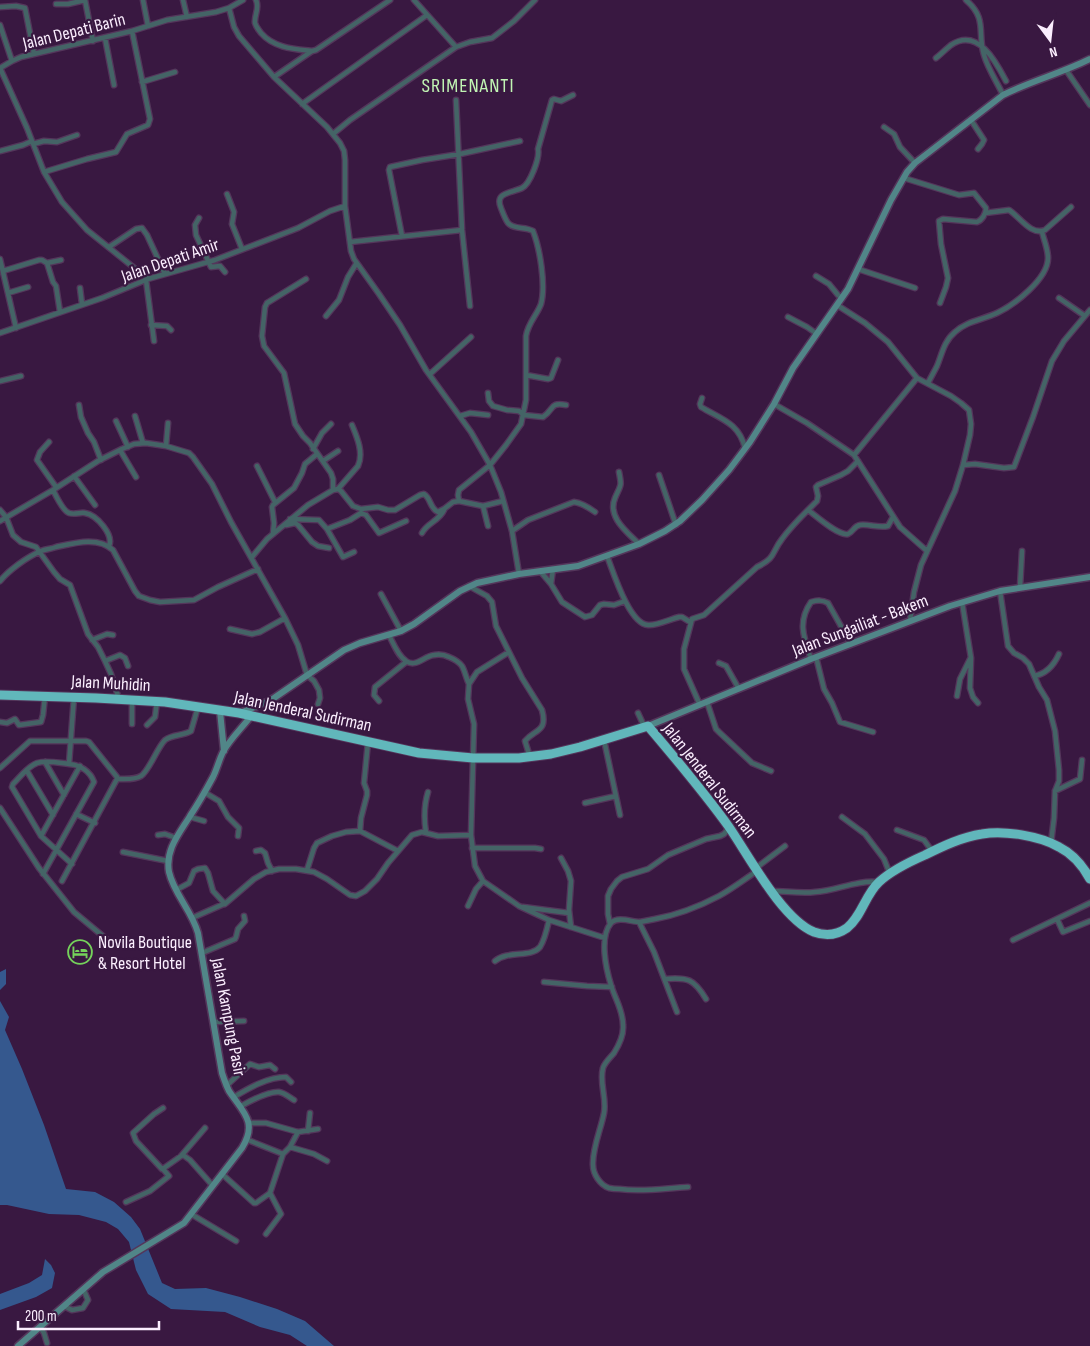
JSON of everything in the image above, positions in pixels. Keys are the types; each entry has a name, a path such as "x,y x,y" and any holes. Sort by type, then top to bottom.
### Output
{"highway":[{"name":"Jalan Muhidin","path":"0,695 119,699 157,702 220,711"},
{"name":"Jalan Jenderal Sudirman","path":"220,711 239,713 420,753 473,758 530,757 558,752 646,727 690,776 729,828 756,870 782,905 804,926 824,935 835,934 846,928 855,919 878,883 890,874 932,851 964,838 987,833 1024,835 1061,847 1076,860 1090,880"}],"street":[{"path":"56,4 68,4 85,0 94,41"},
{"path":"143,0 148,26"},
{"path":"184,0 187,17"},
{"name":"Jalan Depati Barin","path":"0,68 12,61 34,54 94,41 167,20 216,12 243,0"},
{"path":"256,0 258,8 255,22 256,27 263,36 282,47 312,51"},
{"path":"274,77 390,0"},
{"path":"414,0 456,47"},
{"path":"333,134 350,120 456,47 492,38 514,21 535,0"},
{"path":"966,0 976,10 981,26 984,58 1003,95"},
{"path":"0,6 25,8 34,54"},
{"path":"228,8 239,36 274,77 340,143 344,151 345,206 351,250 356,264 380,294 436,385 471,432 490,465 512,531 519,574"},
{"path":"302,104 427,15"},
{"path":"0,25 12,61"},
{"path":"44,172 115,153 127,134 148,125 150,119 132,31"},
{"path":"105,38 114,85"},
{"path":"936,58 951,45 963,41 975,41 995,60 1006,81"},
{"path":"239,713 267,702 344,650 360,643 401,631 414,624 469,586 519,574 578,566 639,544 676,524 702,500 729,470 745,448 774,404 784,383 842,298 891,200 915,163 1003,95 1090,59"},
{"path":"0,68 17,104 44,172 62,202 87,230 147,280 154,341"},
{"path":"1066,70 1090,105"},
{"path":"142,82 175,72"},
{"path":"459,501 459,490 490,465 521,424 526,400 527,331 539,309 543,292 540,257 533,231 507,222 499,203 501,197 505,194 524,186 536,164 552,100 561,101 573,95"},
{"path":"456,100 460,154 462,230 470,306"},
{"path":"972,120 984,140 978,149"},
{"path":"884,127 894,134 900,147 915,163"},
{"path":"0,151 33,142 57,142 77,135"},
{"path":"402,236 390,167 520,141"},
{"path":"904,178 959,195 974,193 986,207 981,220 977,222 942,219 939,222 941,244 948,278 940,303"},
{"path":"227,194 234,212 232,224 242,249"},
{"name":"Jalan Depati Amir","path":"0,333 102,298 164,274 208,262 298,228 330,211 345,206"},
{"path":"985,213 1009,210 1033,230 1042,232 1071,207"},
{"path":"199,218 194,225 194,230 208,262 212,267 221,266 224,272"},
{"path":"109,247 136,229 142,228 164,274"},
{"path":"350,242 462,230"},
{"path":"928,383 943,349 954,333 968,323 997,313 1016,301 1038,280 1044,271 1048,257 1042,232"},
{"path":"0,259 16,328"},
{"path":"3,271 39,260 47,263 56,286 60,312"},
{"path":"47,263 61,260"},
{"path":"326,316 339,300 348,277 356,264"},
{"path":"858,269 915,288"},
{"path":"816,276 829,284 842,298"},
{"path":"306,279 268,303 265,307 262,336 264,346 285,375 295,424 331,473 336,490"},
{"path":"8,292 28,287"},
{"path":"80,288 82,304"},
{"path":"1059,298 1085,316"},
{"path":"837,305 865,322 888,342 917,378 951,396 968,410 971,424 963,465 955,491 921,565 914,592 910,621"},
{"path":"963,465 976,464 1004,468 1014,467 1052,361 1064,341 1090,310"},
{"path":"788,317 817,334"},
{"path":"151,325 166,326 171,330"},
{"path":"430,374 471,337"},
{"path":"526,375 551,378 558,360"},
{"path":"0,381 21,376"},
{"path":"854,455 917,378"},
{"path":"488,394 489,401 493,406 519,411 524,415 543,417 557,403 566,405"},
{"path":"702,398 701,407 737,430 742,437 745,448"},
{"path":"774,404 807,422 854,455 893,518 910,537 927,551"},
{"path":"79,405 81,417 96,445 100,460"},
{"path":"460,416 470,413 488,415"},
{"path":"135,416 142,443"},
{"path":"116,421 128,446"},
{"path":"166,446 168,423"},
{"path":"314,449 322,433 331,424"},
{"path":"252,557 267,539 290,519 319,498 336,490 358,466 360,462 359,445 352,425"},
{"path":"49,442 40,452 37,460 67,512 72,514 86,513 96,518 110,536 111,542 109,546"},
{"path":"0,521 100,460 128,446 155,443 189,453 212,484 285,618 298,646 307,675 314,681 319,690 320,698 318,704"},
{"path":"120,450 136,477"},
{"path":"323,461 338,451"},
{"path":"273,534 272,506 294,488 305,464 317,454"},
{"path":"700,704 684,669 684,649 690,622 692,619 704,615 757,567 770,559 781,540 818,499 816,488 818,485 848,471 858,461"},
{"path":"257,466 276,502"},
{"path":"619,472 621,482 614,500 614,515 639,544"},
{"path":"659,475 676,524"},
{"path":"74,476 96,505"},
{"path":"336,490 342,492 353,506 361,510 378,507 390,511 395,510 424,494 427,496 433,509 438,512 453,502 459,501 484,506 503,501"},
{"path":"512,531 528,520 574,502 579,502 595,512"},
{"path":"484,506 488,526"},
{"path":"422,533 426,526 438,519 444,509"},
{"path":"0,510 6,517 13,535 21,542 36,547 60,579 70,585 88,634 106,661 112,674 119,699"},
{"path":"808,510 833,529 847,534 859,525 888,526 893,518"},
{"path":"327,529 350,520 361,513 366,515 379,533 406,521"},
{"path":"290,519 317,520 322,522 343,557 354,552"},
{"path":"283,526 295,523 312,542 318,546 329,548"},
{"path":"0,581 19,564 42,554 80,542 93,542 109,546 139,596 160,602 194,600 218,586 258,569"},
{"path":"1020,587 1022,551"},
{"path":"607,556 628,607 640,622 649,625 682,617 690,622"},
{"path":"551,584 552,569"},
{"path":"540,571 562,602 585,617 592,615 600,605 614,605 625,601"},
{"name":"Jalan Sungailiat - Bakem","path":"646,727 814,658 962,602 1020,587 1090,577"},
{"path":"469,586 487,596 492,602 495,623 522,678 539,704 543,722 540,729 525,741 530,757"},
{"path":"1000,591 1008,646 1029,664 1038,687 1047,700 1055,731 1060,770 1059,781 1055,791 1051,843"},
{"path":"381,594 401,631"},
{"path":"851,644 828,603 817,600 811,602 802,625 824,690 840,722 873,732"},
{"path":"962,602 971,658 970,688 973,697 978,703"},
{"path":"230,629 252,634 260,632 285,618"},
{"path":"92,640 107,634 113,635"},
{"path":"389,635 406,662 412,664 435,654 444,655 452,658 461,666 469,684 468,700 474,724 471,834 475,866 483,881 519,906 549,920 605,938"},
{"path":"469,684 477,672 509,652"},
{"path":"1034,676 1048,670 1057,660 1059,654"},
{"path":"106,661 120,655 126,658 128,666"},
{"path":"957,696 960,679 971,658"},
{"path":"379,701 374,694 375,687 406,662"},
{"path":"720,663 726,666 739,689"},
{"path":"0,722 7,723 15,719 19,724 41,722 45,696"},
{"path":"69,764 74,697"},
{"path":"132,700 132,724"},
{"path":"147,725 155,717 157,702"},
{"path":"264,719 267,702"},
{"path":"707,702 716,729 752,763 771,772"},
{"path":"0,768 30,741 86,741 89,742 118,778 131,779 142,775 166,740 174,735 191,731 198,707"},
{"path":"220,711 224,751"},
{"path":"638,713 646,727"},
{"path":"123,852 168,861 176,838 213,776 224,751 252,716"},
{"path":"604,740 620,815"},
{"path":"360,831 367,795 364,783 368,741"},
{"path":"1055,791 1080,779 1082,760"},
{"path":"45,762 64,795"},
{"path":"44,874 56,850 94,782 93,778 80,766 45,762 37,763 13,784 12,789 41,836 56,850 72,864"},
{"path":"41,836 80,766"},
{"path":"26,771 53,816"},
{"path":"62,881 118,778"},
{"path":"204,792 219,800 228,817 238,826 238,836"},
{"path":"426,833 425,810 428,792"},
{"path":"585,804 616,796"},
{"path":"0,808 27,851 74,912 110,942"},
{"path":"76,814 95,823"},
{"path":"190,817 204,821"},
{"path":"842,817 866,834 884,859 890,874"},
{"path":"688,1187 632,1191 610,1188 601,1183 594,1171 593,1159 605,1104 602,1079 603,1069 622,1038 624,1027 623,1016 608,973 604,950 605,938 610,924 608,896 616,881 622,877 648,869 668,855 706,839 720,836 729,828"},
{"path":"897,830 924,840 932,851"},
{"path":"307,870 314,848 318,843 346,832 360,831 398,851"},
{"path":"192,918 225,904 254,879 266,872 279,869 314,872 350,895 356,896 371,886 412,834 417,832 438,836 471,834"},
{"path":"158,835 165,834 176,838"},
{"path":"610,924 618,920 640,922 665,917 721,896 785,846"},
{"path":"472,848 541,849"},
{"path":"256,851 262,850 265,853 272,871"},
{"path":"560,858 568,871 571,881 569,896 572,927"},
{"name":"Jalan Kampung Pasir","path":"168,861 171,879 198,933 208,984 220,1067 226,1086 246,1114 249,1124 248,1140"},
{"path":"176,890 188,884 194,871 203,868 206,869 213,891 225,904"},
{"path":"468,906 476,889 483,881"},
{"path":"772,891 813,893 851,884 878,883"},
{"path":"1013,940 1090,903"},
{"path":"519,906 570,913"},
{"path":"202,952 235,939 238,929 245,921 244,916"},
{"path":"1057,919 1063,932 1090,921"},
{"path":"495,961 507,954 536,950 543,940 549,920"},
{"path":"640,922 677,1012"},
{"path":"665,980 678,978 693,982 698,986 706,999"},
{"path":"544,982 612,987"},
{"path":"212,1022 244,1021"},
{"path":"226,1086 250,1064 259,1068 270,1066 275,1069"},
{"path":"234,1097 248,1089 274,1079 286,1077 291,1082"},
{"path":"241,1106 258,1097 276,1092 283,1093 294,1100"},
{"path":"126,1202 153,1189 168,1176 136,1141 133,1133 163,1108"},
{"path":"308,1130 310,1113"},
{"path":"249,1124 266,1123 298,1132 318,1129"},
{"path":"163,1169 181,1156 205,1128"},
{"path":"222,1174 256,1203 270,1193 283,1154 290,1147 298,1132"},
{"path":"18,1346 103,1272 184,1223 248,1140 283,1154"},
{"path":"290,1147 314,1154 328,1161"},
{"path":"181,1156 183,1155 190,1160 214,1186"},
{"path":"266,1234 281,1214 270,1193"},
{"path":"192,1214 236,1242"},
{"path":"64,1306 72,1310 82,1308 88,1300 82,1289"},
{"path":"40,1326 47,1343"}],"water":[{"path":"6,969 6,984 0,990 0,972"},
{"path":"0,1001 9,1017 5,1030 44,1125 66,1189 95,1192 114,1202 131,1217 140,1229 162,1283 175,1289 206,1288 277,1309 305,1321 334,1346 307,1346 290,1335 260,1327 225,1312 171,1309 148,1294 136,1270 129,1242 118,1229 106,1222 79,1215 49,1214 0,1205"},
{"path":"45,1259 55,1273 52,1288 36,1297 0,1310 0,1294 29,1283 42,1275"}],"place":[{"name":"Novila Boutique & Resort Hotel","path":"80,952"}],"district":[{"name":"SRIMENANTI","path":"468,85"}]}
